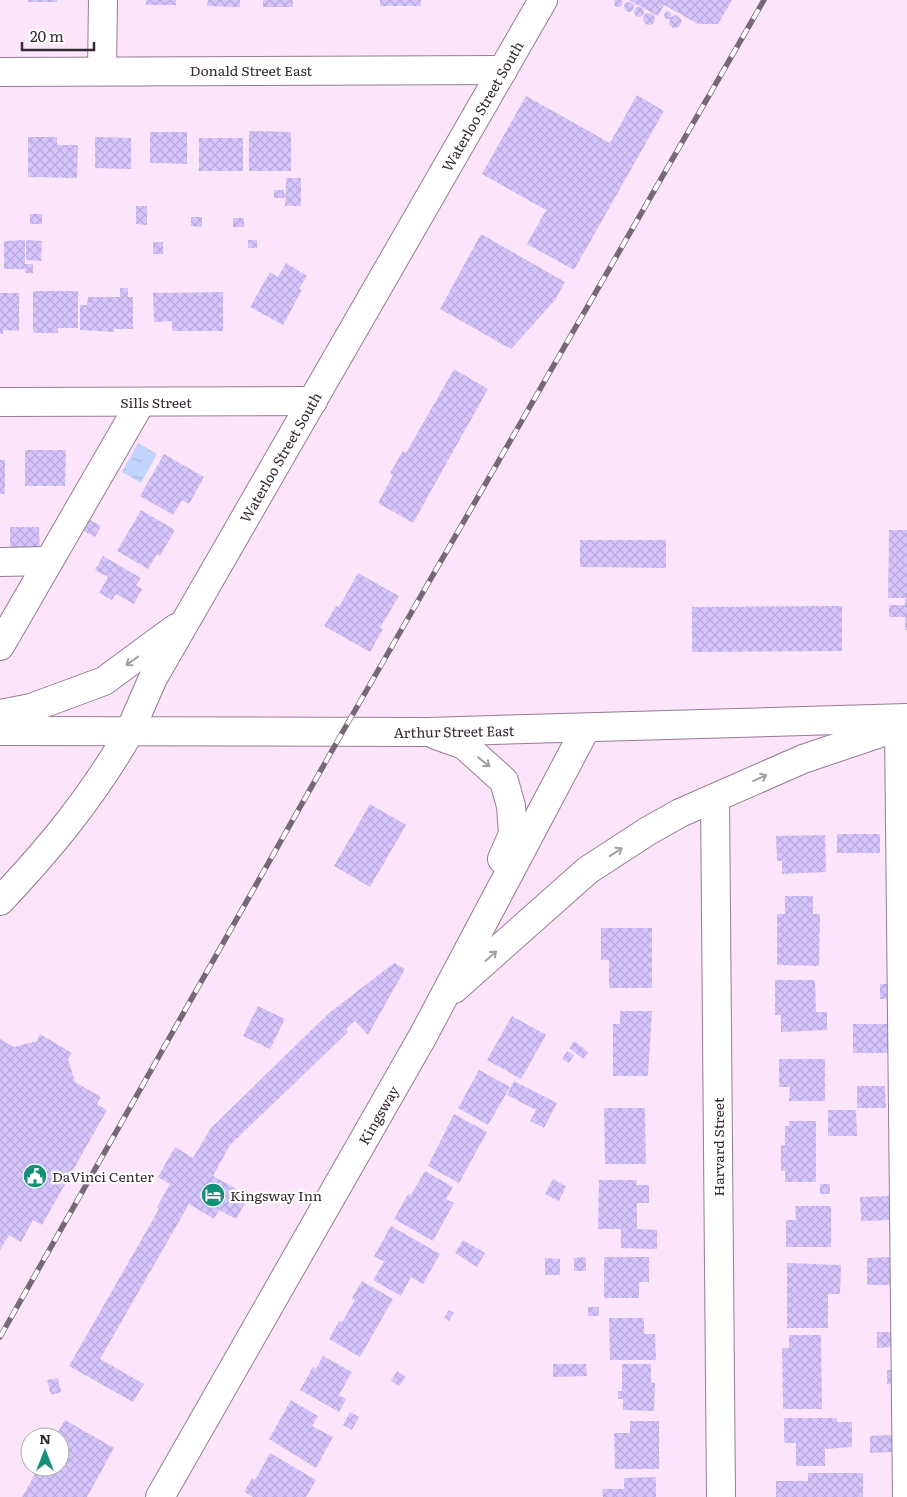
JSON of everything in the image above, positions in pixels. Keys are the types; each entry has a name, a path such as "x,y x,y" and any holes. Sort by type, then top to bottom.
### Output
{"main road":[{"path":"102,70 103,0"},
{"name":"Waterloo Street South","path":"0,901 68,825 102,779 129,733 153,678 543,0"},
{"name":"Donald Street East","path":"0,72 102,70 503,70"},
{"name":"Sills Street","path":"0,402 313,401"},
{"path":"0,646 140,402"},
{"path":"0,562 49,562"},
{"path":"0,714 31,708 104,681 186,622"},
{"path":"442,1000 588,870 656,827 715,798 803,759 904,723 907,1497"},
{"name":"Arthur Street East","path":"0,731 129,733 426,732 904,723"},
{"name":"Kingsway","path":"160,1497 442,1000 586,728"},
{"path":"426,732 464,745 504,781 511,806 513,834 442,1000"},
{"name":"Harvard Street","path":"715,798 721,1497"}],"water":[{"path":"138,443 157,454 141,483 122,472"}],"building":[{"path":"618,-1 622,3 618,7 614,3"},
{"path":"28,0 57,0 57,2 28,2"},
{"path":"146,0 176,0 176,5 146,5"},
{"path":"208,0 240,0 240,7 207,6"},
{"path":"263,0 293,0 293,7 263,7"},
{"path":"380,0 421,0 421,6 380,6"},
{"path":"629,0 732,0 718,24 698,24 664,5 658,16"},
{"path":"629,2 634,7 629,12 624,7"},
{"path":"639,7 644,12 639,17 634,12"},
{"path":"667,11 671,13 671,17 676,15 680,18 682,21 679,27 673,28 669,24 670,19 665,19 664,14"},
{"path":"647,13 651,13 655,19 651,25 647,25 643,21 643,17"},
{"path":"637,95 664,111 574,270 527,244 546,210 482,174 526,96 610,143"},
{"path":"249,131 291,132 291,171 249,171"},
{"path":"150,132 187,132 187,164 150,163"},
{"path":"28,137 57,137 57,145 78,145 77,178 28,177"},
{"path":"95,137 131,138 131,169 95,168"},
{"path":"199,138 243,138 243,171 199,171"},
{"path":"286,178 301,178 301,206 285,206"},
{"path":"274,190 284,190 285,198 274,198"},
{"path":"136,206 147,206 147,225 136,224"},
{"path":"30,214 42,214 42,224 30,224"},
{"path":"191,217 202,217 202,227 191,226"},
{"path":"233,218 244,218 244,227 233,227"},
{"path":"481,234 565,282 555,300 511,349 440,309"},
{"path":"25,240 25,264 33,264 33,273 25,273 25,269 4,269 4,241"},
{"path":"26,240 42,241 41,261 26,260"},
{"path":"248,240 257,240 257,248 248,248"},
{"path":"153,242 163,242 163,254 153,254"},
{"path":"286,263 307,276 299,289 302,290 283,325 250,307 270,272 278,277"},
{"path":"120,288 128,288 128,297 133,297 133,329 114,329 114,332 80,330 80,305 87,305 88,297 120,297"},
{"path":"33,291 78,291 78,328 58,328 58,333 33,333"},
{"path":"223,292 223,331 172,331 172,321 154,322 153,293"},
{"path":"0,293 19,293 19,331 3,330 3,334 0,334"},
{"path":"454,369 488,389 413,523 378,503 393,475 390,473 403,451 406,453"},
{"path":"25,450 66,450 65,486 25,486"},
{"path":"164,454 204,477 189,504 182,500 173,515 140,496"},
{"path":"0,460 5,460 5,494 0,494"},
{"path":"141,510 175,530 160,556 157,554 148,569 117,551"},
{"path":"85,517 101,526 95,537 78,528"},
{"path":"10,527 39,527 40,552 10,553"},
{"path":"889,530 907,530 907,630 905,630 905,617 889,617 889,605 905,605 905,598 888,598"},
{"path":"580,540 666,540 666,568 580,567"},
{"path":"103,556 141,578 136,585 142,589 134,604 116,594 112,600 99,593 108,577 95,570"},
{"path":"358,573 399,596 380,628 383,629 370,652 324,626 336,606 339,607"},
{"path":"842,606 842,651 692,652 692,607"},
{"path":"370,804 406,825 370,887 334,866"},
{"path":"837,834 880,834 880,853 837,853"},
{"path":"825,835 826,872 782,874 782,861 777,861 776,836"},
{"path":"785,896 813,896 813,914 820,914 819,966 777,965 777,914 785,914"},
{"path":"601,928 652,928 652,988 609,988 609,960 601,960"},
{"path":"394,963 405,969 368,1035 355,1021 346,1029 348,1032 230,1145 213,1176 249,1196 236,1219 219,1210 214,1219 189,1204 100,1359 144,1384 133,1402 69,1366 159,1209 157,1207 170,1184 158,1177 175,1147 193,1158 211,1128 329,1013"},
{"path":"775,980 815,980 816,1012 827,1012 827,1030 781,1032 781,1015 775,1015"},
{"path":"880,984 888,984 887,999 880,999"},
{"path":"258,1006 285,1019 270,1049 243,1036"},
{"path":"620,1011 652,1011 648,1076 613,1076 613,1024 620,1024"},
{"path":"512,1016 546,1035 521,1079 487,1060"},
{"path":"853,1024 888,1024 888,1053 853,1053"},
{"name":"DaVinci Center","path":"40,1034 72,1053 68,1059 75,1082 101,1097 97,1104 107,1110 42,1225 33,1220 21,1242 9,1235 0,1250 0,1039 14,1047 37,1041"},
{"path":"574,1041 588,1052 583,1059 569,1048"},
{"path":"567,1051 574,1055 569,1063 562,1059"},
{"path":"779,1059 825,1059 825,1101 789,1101 790,1087 779,1087"},
{"path":"479,1070 510,1087 488,1125 458,1108"},
{"path":"514,1081 557,1103 544,1128 530,1121 536,1110 507,1095"},
{"path":"857,1086 885,1086 886,1108 857,1108"},
{"path":"604,1108 645,1108 646,1164 605,1164"},
{"path":"828,1110 856,1110 857,1136 828,1136"},
{"path":"454,1114 487,1132 459,1183 428,1166"},
{"path":"789,1121 816,1121 816,1182 785,1182 785,1171 781,1171 781,1145 785,1145 785,1126 789,1126"},
{"path":"425,1171 453,1187 446,1199 454,1203 433,1241 394,1219 408,1194 411,1195"},
{"path":"553,1179 566,1186 559,1201 545,1194"},
{"path":"599,1180 637,1180 636,1185 649,1185 649,1203 637,1203 637,1229 657,1230 657,1249 621,1248 621,1229 598,1229"},
{"path":"820,1184 830,1184 830,1194 820,1194"},
{"path":"889,1196 890,1220 861,1221 860,1197"},
{"path":"795,1206 831,1206 831,1247 786,1247 786,1220 796,1220"},
{"path":"391,1226 440,1254 423,1284 411,1277 401,1296 373,1280 384,1262 374,1256"},
{"path":"463,1240 485,1253 477,1267 455,1253"},
{"path":"586,1257 586,1271 574,1271 574,1258"},
{"path":"604,1257 649,1257 649,1282 639,1282 639,1298 604,1298"},
{"path":"895,1257 895,1285 867,1285 867,1258"},
{"path":"545,1258 560,1259 560,1275 545,1275"},
{"path":"787,1263 841,1265 840,1294 828,1294 828,1328 787,1328"},
{"path":"362,1281 393,1299 360,1357 329,1339 339,1321 342,1322 355,1300 352,1298"},
{"path":"588,1307 599,1307 599,1316 588,1316"},
{"path":"449,1310 454,1313 449,1321 444,1318"},
{"path":"609,1318 644,1318 644,1334 655,1334 656,1360 610,1360"},
{"path":"877,1332 892,1332 892,1347 877,1348"},
{"path":"789,1335 821,1335 822,1409 783,1409 782,1348 789,1348"},
{"path":"323,1356 352,1372 339,1395 346,1399 339,1412 300,1390 313,1367 316,1369"},
{"path":"553,1364 586,1364 587,1376 553,1377"},
{"path":"622,1364 651,1364 651,1382 655,1383 654,1411 623,1410 623,1399 618,1399 618,1391 622,1391"},
{"path":"887,1370 895,1370 895,1384 887,1384"},
{"path":"397,1371 406,1377 399,1386 391,1381"},
{"path":"58,1378 61,1392 51,1395 47,1380"},
{"path":"291,1400 318,1416 312,1426 333,1437 316,1468 269,1439"},
{"path":"350,1412 359,1417 352,1430 343,1425"},
{"path":"784,1418 837,1418 837,1422 852,1422 852,1447 825,1449 825,1466 796,1466 796,1443 784,1443"},
{"path":"65,1420 114,1448 87,1497 22,1497 33,1477 70,1477 70,1427 61,1427"},
{"path":"630,1421 659,1421 659,1469 615,1469 614,1433 630,1433"},
{"path":"892,1435 892,1452 870,1453 870,1436"},
{"path":"270,1453 316,1480 306,1497 253,1497 244,1492 252,1478 255,1480"},
{"path":"808,1473 863,1473 863,1497 776,1497 776,1481 808,1481"},
{"path":"656,1477 656,1497 603,1497 602,1489 624,1489 624,1478"}],"railway":[{"path":"0,1337 342,733 764,0"}],"place":[{"name":"DaVinci Center","path":"35,1176"},
{"name":"Kingsway Inn","path":"213,1195"}]}
